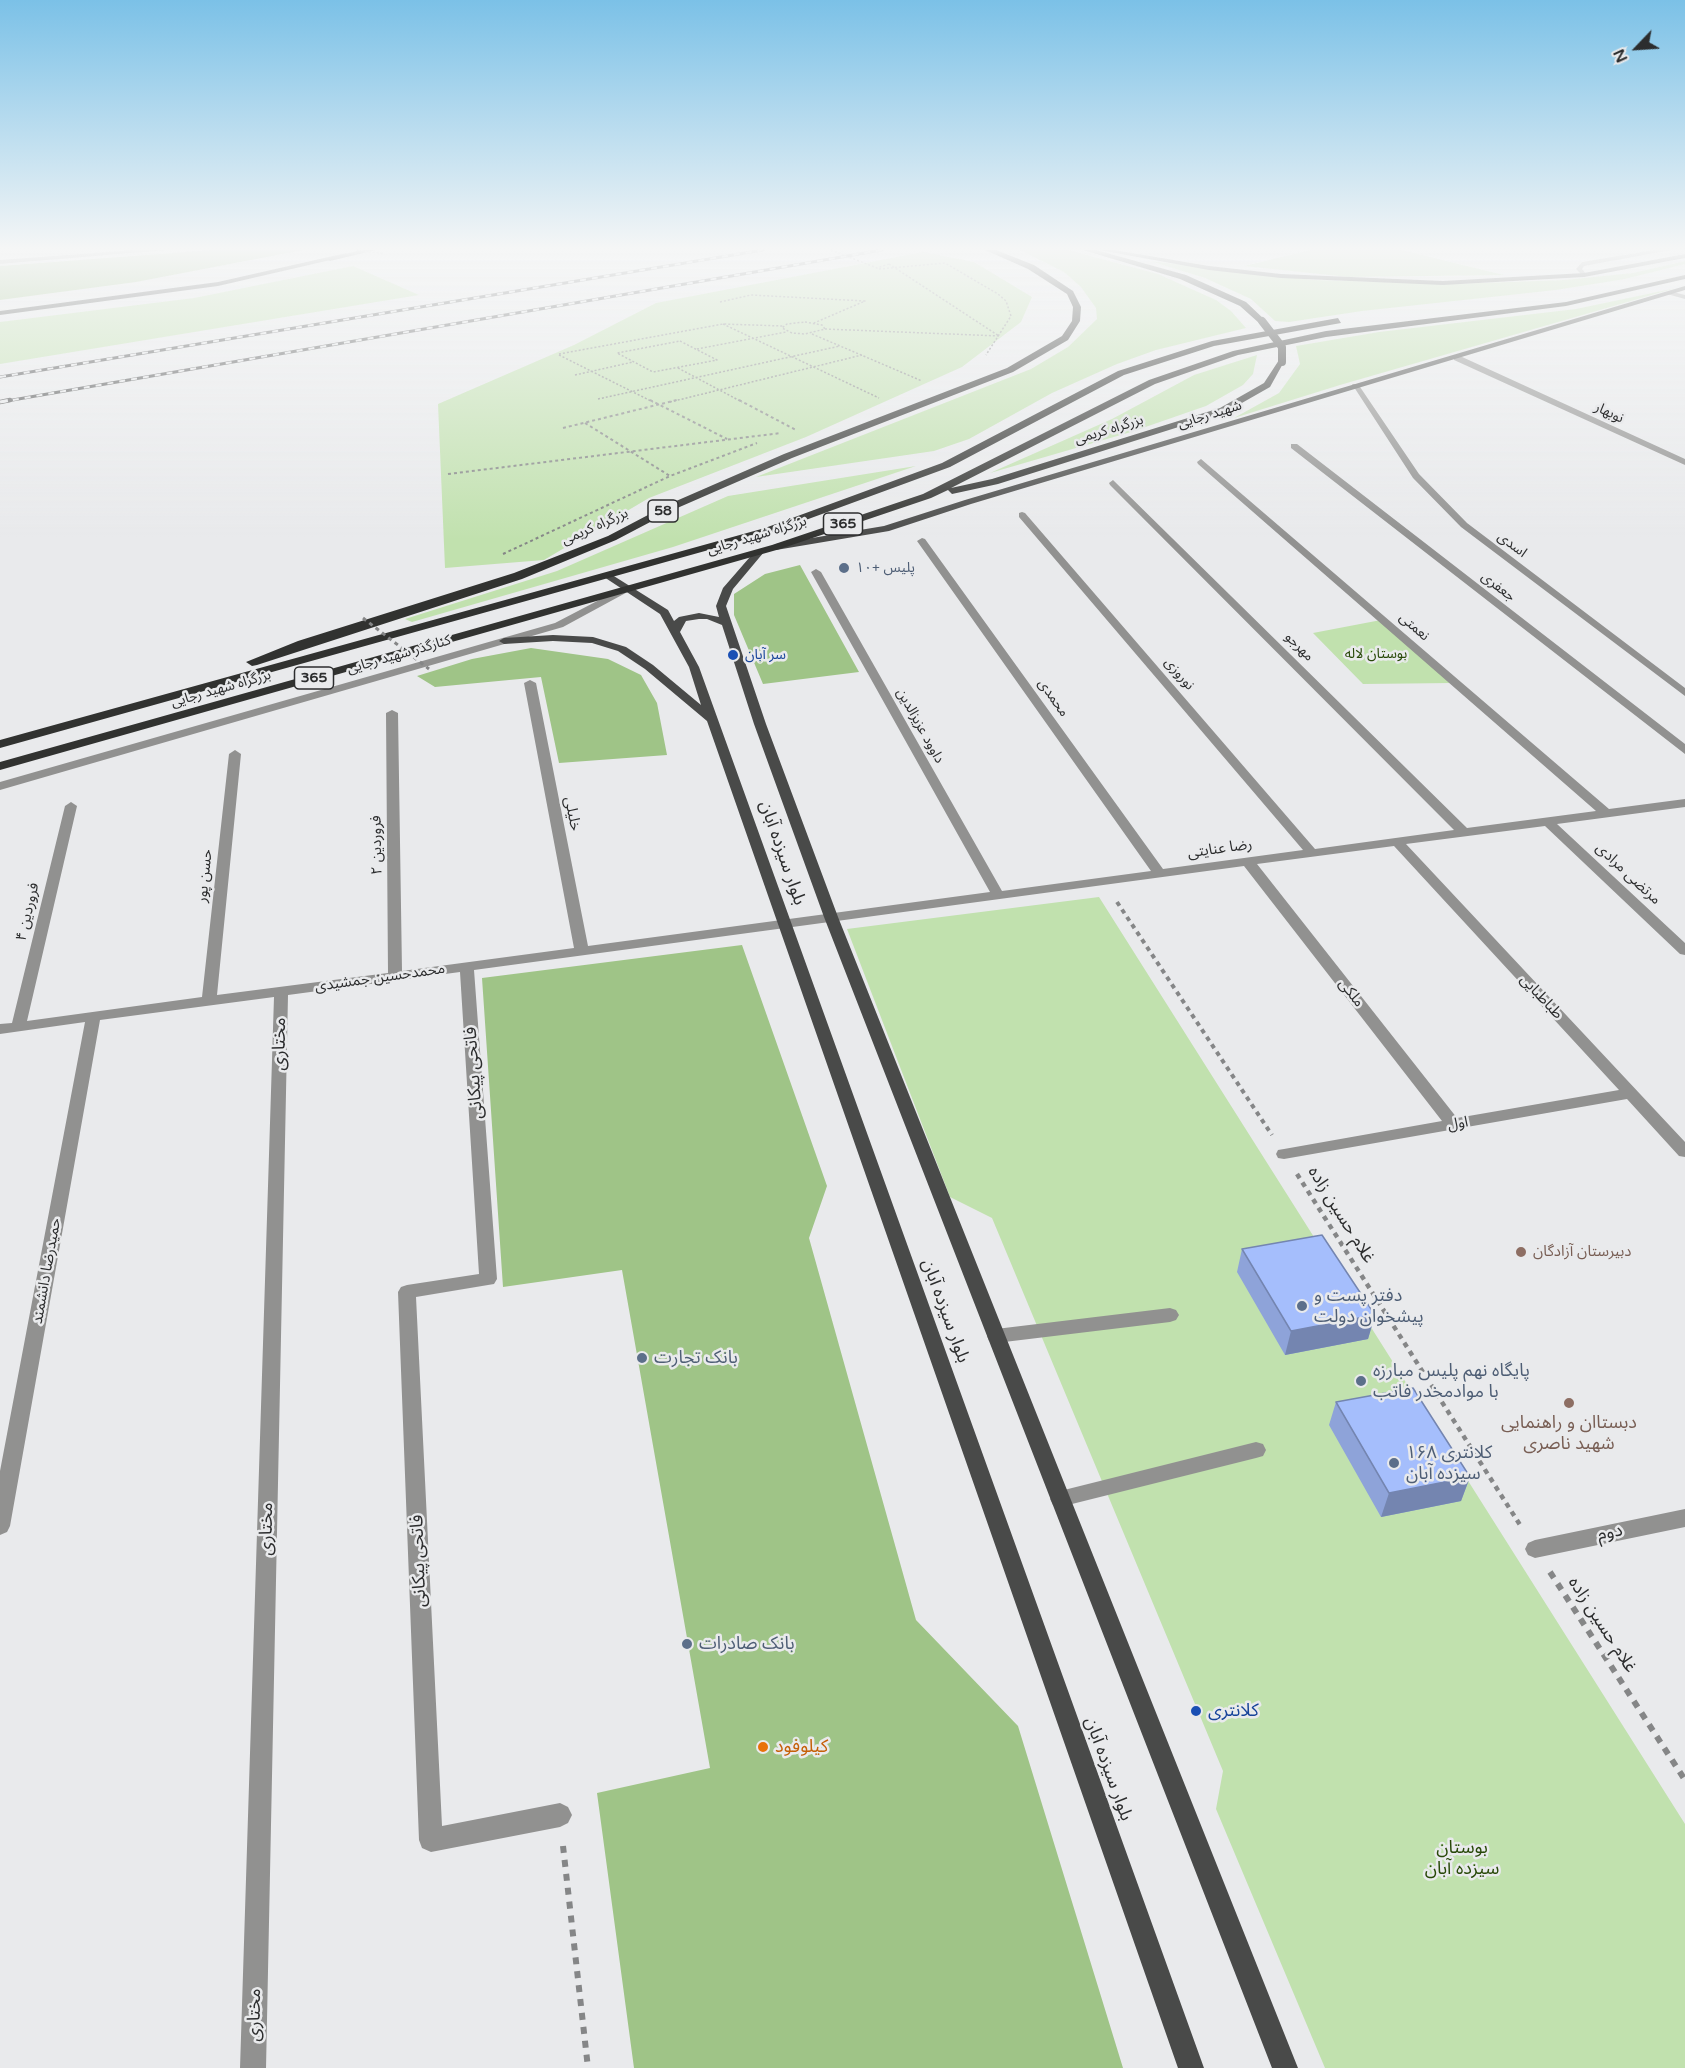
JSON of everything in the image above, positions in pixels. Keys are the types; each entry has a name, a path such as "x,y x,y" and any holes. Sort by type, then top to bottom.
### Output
{"highway":[{"name":"بزرگراه کریمی","path":"126,708 302,644 518,576 612,538 671,507 788,456 1010,370 1053,347"},
{"name":"بزرگراه شهید رجایی","path":"0,744 769,530 869,496 946,465 1130,369 1204,347"},
{"name":"بزرگراه شهید رجایی","path":"0,766 776,547 927,496 1134,390 1194,366 1267,347"},
{"name":"بزرگراه کریمی","path":"927,496 994,482 1223,410 1267,385 1282,362 1282,347"}],"main road":[{"name":"شهید رجایی","path":"776,547 886,529 968,502 1494,347"},
{"path":"725,623 721,606 728,588 759,552"},
{"name":"بلوار سیزده آبان","path":"606,575 663,612 694,667 1191,2068"},
{"path":"675,632 678,622 699,616 709,616 725,623"},
{"name":"بلوار سیزده آبان","path":"725,623 831,917 1285,2068"},
{"path":"504,641 553,638 593,640 622,649 649,667 712,720"}],"street":[{"name":"نوبهار","path":"1457,358 1685,462"},
{"name":"اسدی","path":"1355,386 1416,476 1464,525 1685,693"},
{"name":"جعفری","path":"1294,446 1685,750"},
{"name":"نعمتی","path":"1201,462 1607,814"},
{"name":"مهرجو","path":"1113,483 1464,833"},
{"name":"نوروزی","path":"1022,515 1312,853"},
{"name":"محمدی","path":"922,540 1159,873"},
{"name":"داوود عزیزالدین","path":"816,572 998,895"},
{"name":"کنارگذر شهید رجایی","path":"0,786 559,625 628,589"},
{"name":"خلیلی","path":"530,683 582,951"},
{"name":"فروردین ۲","path":"392,713 395,976"},
{"name":"حسن پور","path":"208,1001 235,754"},
{"name":"رضا عنایتی","path":"759,927 1685,804"},
{"name":"فروردین ۴","path":"18,1027 70,806"},
{"name":"مرتضی مرادی","path":"1548,822 1685,951"},
{"name":"طباطبایی","path":"1397,842 1685,1152"},
{"name":"ملکی","path":"1248,862 1454,1125"},
{"name":"محمدحسین جمشیدی","path":"0,1029 759,927"},
{"name":"فاتحی پیکانی","path":"467,966 488,1279 407,1292 431,1840 560,1815"},
{"name":"مختاری","path":"253,2068 281,991"},
{"name":"حمیدرضا دانشمند","path":"0,1526 93,1017"},
{"name":"اول","path":"1284,1154 1631,1093"},
{"path":"996,1336 1170,1315"},
{"path":"1060,1499 1256,1450"},
{"name":"دوم","path":"1535,1549 1685,1518"}],"path":[{"path":"600,347 558,354 728,440"},
{"path":"634,347 639,349"},
{"path":"652,347 617,353 652,372 717,360 690,347"},
{"path":"696,350 712,347"},
{"path":"768,347 889,402"},
{"path":"598,399 838,347"},
{"path":"841,347 949,393"},
{"path":"985,357 992,347"},
{"path":"563,428 862,355"},
{"path":"575,375 634,362"},
{"path":"677,368 798,431"},
{"path":"584,423 670,476"},
{"path":"770,439 798,431"},
{"path":"448,474 803,431"},
{"path":"503,554 670,476 760,442"},
{"path":"363,618 429,669"},
{"name":"غلام حسین زاده","path":"1103,881 1284,1154 1685,1780"},
{"path":"560,1815 588,2068"}],"green space":[{"path":"0,347 106,347 0,364"},
{"path":"571,347 989,347 962,367 806,437 649,498 544,560 445,568 438,404"},
{"path":"1068,347 1170,347 1117,364 1052,393 969,439 934,451 756,477 1031,369"},
{"path":"1296,347 1473,347 1234,418 1279,393 1300,364"},
{"path":"1257,355 1253,374 1243,385 1206,406 1131,432 990,473 1112,419 1194,375"},
{"path":"916,466 673,547 412,622 405,619 557,571 728,496"},
{"path":"800,565 859,672 763,684 734,615 734,594 765,574"},
{"name":"بوستان لاله","path":"1381,620 1452,683 1363,684 1313,633"},
{"path":"531,648 608,659 641,675 657,703 667,755 559,763 541,677 435,687 417,676 472,659"},
{"name":"بوستان سیزده آبان","path":"1099,897 1685,1824 1685,2068 1325,2068 1216,1809 1223,1771 992,1218 950,1197 847,929"},
{"path":"742,945 827,1186 809,1238 916,1620 1018,1726 1123,2068 634,2068 597,1793 710,1768 622,1270 503,1287 482,978"}],"building":[{"path":"1322,1235 1375,1315 1291,1331 1242,1249"},
{"path":"1413,1388 1470,1477 1389,1493 1336,1402"}],"railway":[{"path":"0,377 183,347"},
{"path":"1,402 323,347"},
{"path":"0,402 10,400"}],"place":[{"name":"پلیس +۱۰","path":"844,568"},
{"name":"سر آبان","path":"733,655"},
{"name":"دبیرستان آزادگان","path":"1521,1252"},
{"name":"دفتر پست و پیشخوان دولت","path":"1302,1306"},
{"name":"بانک تجارت","path":"642,1358"},
{"name":"پایگاه نهم پلیس مبارزه با موادمخدر فاتب","path":"1361,1381"},
{"name":"دبستاان و راهنمایی شهید ناصری","path":"1569,1403"},
{"name":"کلانتری ۱۶۸ سیزده آبان","path":"1394,1463"},
{"name":"بانک صادرات","path":"687,1644"},
{"name":"کلانتری","path":"1196,1711"},
{"name":"کیلوفود","path":"763,1747"}]}
